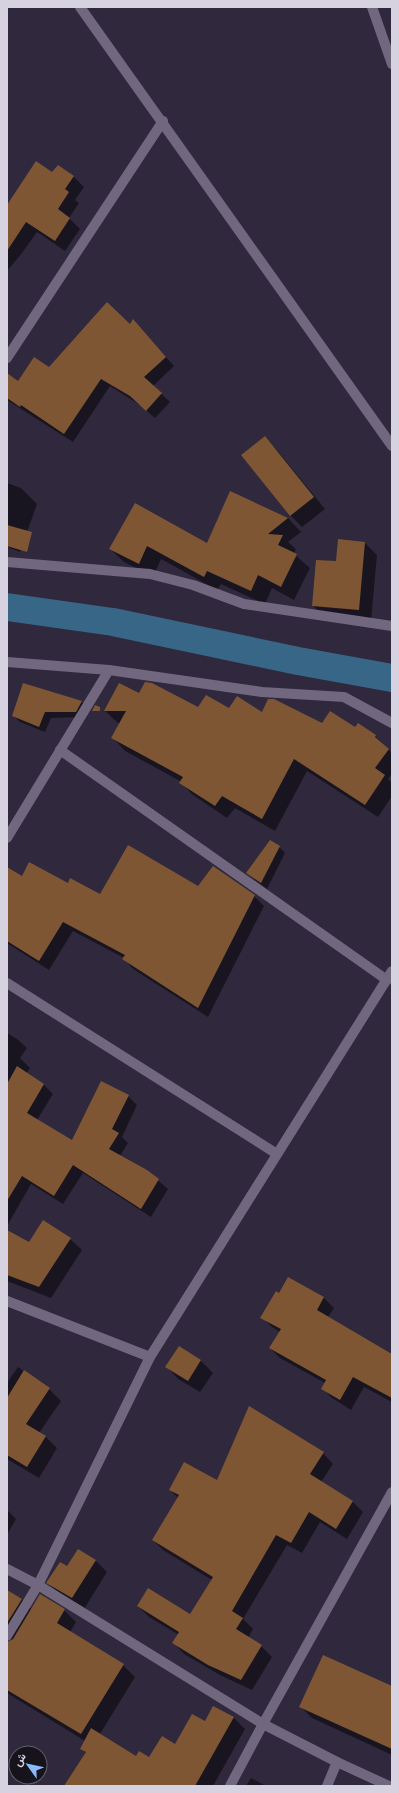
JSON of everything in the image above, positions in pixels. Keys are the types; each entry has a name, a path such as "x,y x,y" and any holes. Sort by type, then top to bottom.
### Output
{"street":[{"path":"80,7 163,121 392,446"},
{"path":"372,7 392,64"},
{"path":"7,358 163,121"},
{"path":"7,562 150,574 194,586 244,604 392,626"},
{"path":"7,662 109,670 262,692 344,697 392,723"},
{"path":"7,838 109,670"},
{"path":"60,750 387,980"},
{"path":"7,1636 38,1585 150,1357 392,971"},
{"path":"7,983 277,1154"},
{"path":"7,1301 150,1357"},
{"path":"230,1786 392,1492"},
{"path":"7,1569 38,1585 263,1724 337,1762 390,1786"},
{"path":"327,1786 337,1762"}],"building":[{"path":"36,161 52,172 58,165 74,176 65,189 69,192 58,209 70,218 55,241 26,222 7,251 7,205"},
{"path":"107,302 130,324 133,319 166,357 144,377 162,393 146,411 130,396 101,379 64,434 21,405 20,407 7,398 7,373 18,381 34,357 49,367"},
{"path":"265,436 314,497 290,516 241,455"},
{"path":"230,491 288,518 268,534 283,535 278,545 297,554 281,587 258,575 251,591 207,571 204,577 147,546 139,564 109,549 135,503 207,543"},
{"path":"7,525 32,532 27,552 7,546"},
{"path":"338,539 365,542 359,610 312,606 316,560 336,561"},
{"path":"145,682 152,683 198,707 206,695 229,708 237,696 262,712 268,699 274,699 322,723 330,711 355,727 358,723 376,735 375,737 389,749 375,768 385,775 365,805 294,759 262,819 222,796 215,806 179,783 183,777 111,738 126,711 104,711 119,683 139,693"},
{"path":"23,683 82,701 76,712 45,712 39,727 12,716"},
{"path":"95,705 100,707 100,711 92,711"},
{"path":"270,840 280,846 261,883 246,873"},
{"path":"128,845 198,886 213,866 255,895 198,1008 122,959 125,955 63,922 39,961 7,941 7,867 22,876 29,862 68,883 70,878 100,894"},
{"path":"17,1066 44,1084 27,1113 72,1140 101,1081 129,1095 112,1129 119,1133 109,1149 147,1170 159,1179 141,1209 73,1165 54,1196 22,1176 7,1201 7,1084"},
{"path":"43,1220 71,1238 39,1287 7,1275 7,1230 29,1242"},
{"path":"288,1277 324,1297 317,1310 392,1354 392,1398 353,1377 340,1400 321,1389 326,1380 269,1348 281,1329 260,1318 276,1291 279,1293"},
{"path":"179,1346 201,1360 188,1381 165,1367"},
{"path":"24,1370 50,1388 26,1424 46,1436 27,1467 7,1455 7,1398"},
{"path":"249,1406 324,1452 310,1474 353,1501 336,1529 309,1512 291,1543 276,1535 232,1611 243,1618 236,1629 262,1645 241,1680 208,1665 172,1643 179,1632 137,1606 148,1588 190,1614 213,1577 152,1540 179,1495 169,1490 184,1462 217,1480"},
{"path":"78,1549 96,1560 72,1598 46,1583 60,1562 67,1566"},
{"path":"7,1590 22,1599 7,1623"},
{"path":"40,1594 65,1609 57,1623 124,1664 81,1734 7,1690 7,1642 13,1639"},
{"path":"323,1655 392,1686 392,1749 299,1707"},
{"path":"213,1706 234,1717 195,1786 64,1786 86,1752 80,1749 91,1728 136,1756 139,1751 149,1757 162,1736 175,1744 192,1714 205,1721"}],"waterway":[{"path":"7,607 113,622 298,661 392,678"}]}
